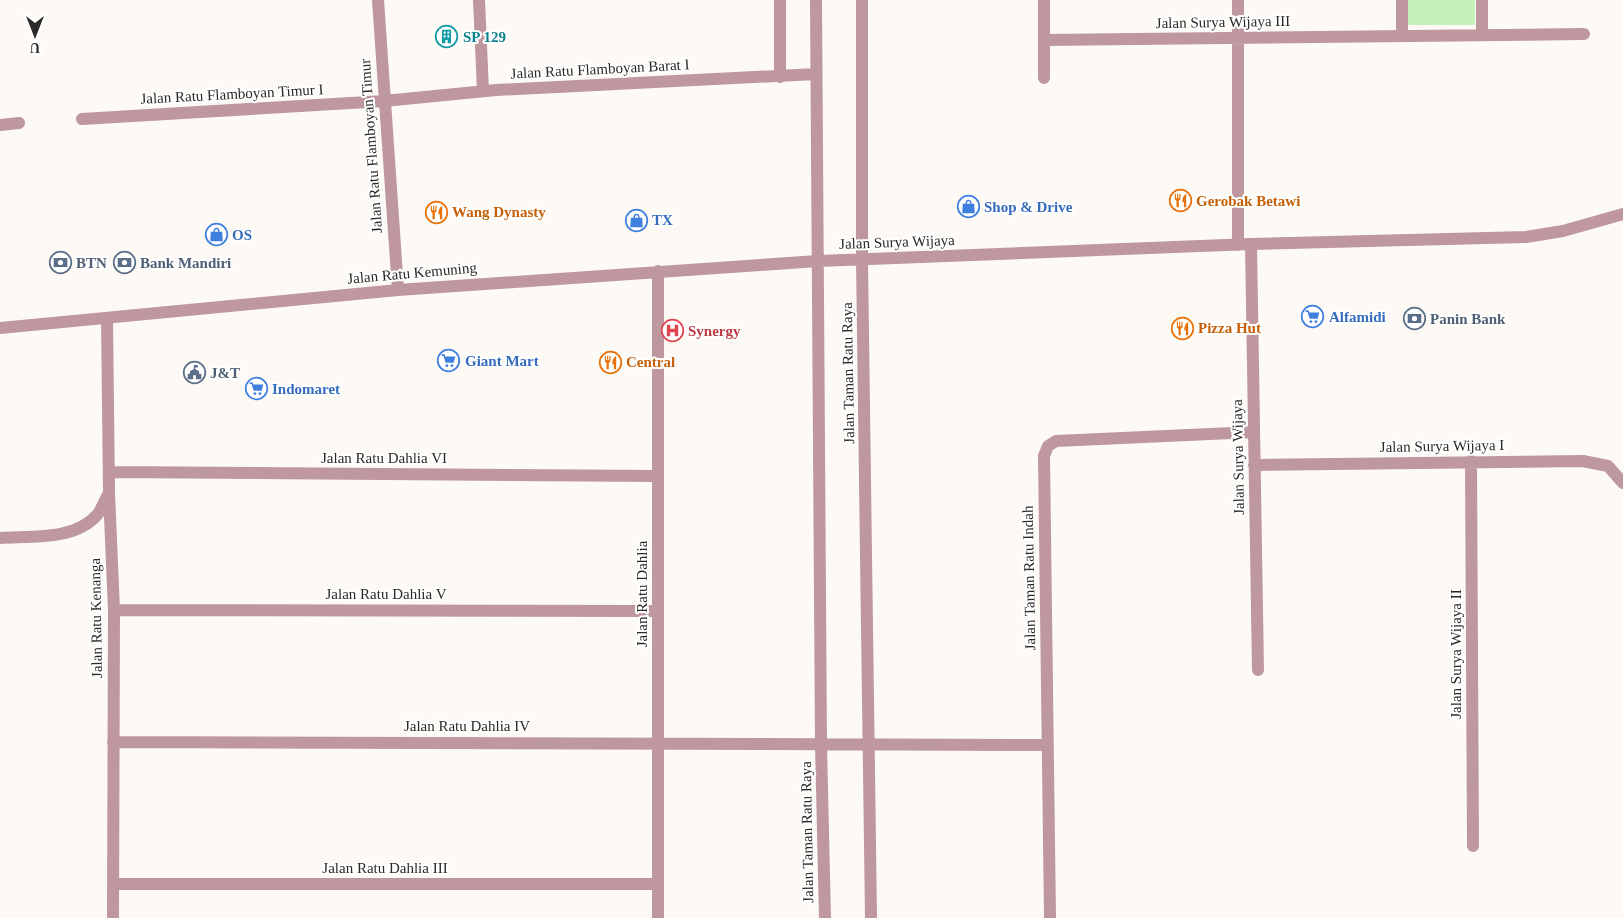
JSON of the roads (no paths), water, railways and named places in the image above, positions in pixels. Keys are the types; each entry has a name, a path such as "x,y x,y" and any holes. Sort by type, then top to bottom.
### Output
{"street":[{"name":"Jalan Ratu Flamboyan Timur","path":"378,0 398,290"},
{"path":"479,0 483,91"},
{"path":"780,0 780,77"},
{"name":"Jalan Taman Ratu Raya","path":"816,0 816,74 823,261 821,745 825,918"},
{"name":"Jalan Taman Ratu Raya","path":"862,0 858,260 865,746 871,918"},
{"path":"1044,0 1044,78"},
{"path":"1238,0 1238,245"},
{"path":"1402,0 1402,36"},
{"path":"1482,0 1482,35"},
{"name":"Jalan Surya Wijaya III","path":"1044,40 1584,34"},
{"name":"Jalan Ratu Flamboyan Barat I","path":"384,101 483,91 816,74"},
{"name":"Jalan Ratu Flamboyan Timur I","path":"82,119 384,101"},
{"path":"0,124 19,123"},
{"name":"Jalan Surya Wijaya","path":"823,261 1251,244 1526,237 1563,231 1623,214"},
{"name":"Jalan Surya Wijaya","path":"1251,244 1258,670"},
{"name":"Jalan Ratu Kemuning","path":"0,328 398,290 823,261"},
{"name":"Jalan Ratu Dahlia","path":"658,271 658,918"},
{"name":"Jalan Ratu Kenanga","path":"107,318 109,493 114,610 113,918"},
{"name":"Jalan Taman Ratu Indah","path":"1050,918 1044,456 1048,446 1056,441 1254,432"},
{"name":"Jalan Surya Wijaya II","path":"1471,461 1473,846"},
{"name":"Jalan Surya Wijaya I","path":"1254,465 1583,461 1608,466 1621,478"},
{"name":"Jalan Ratu Dahlia VI","path":"109,472 658,476"},
{"path":"0,538 50,536 68,532 83,525 98,514 109,493"},
{"name":"Jalan Ratu Dahlia V","path":"114,610 658,610"},
{"name":"Jalan Ratu Dahlia IV","path":"113,742 658,742 821,745"},
{"name":"Jalan Taman Ratu Raya","path":"821,745 1047,745"},
{"name":"Jalan Ratu Dahlia III","path":"113,884 658,884"}],"place":[{"name":"SP 129","path":"447,37"},
{"name":"Gerobak Betawi","path":"1180,201"},
{"name":"Shop & Drive","path":"968,207"},
{"name":"Wang Dynasty","path":"436,212"},
{"name":"TX","path":"636,220"},
{"name":"OS","path":"216,235"},
{"name":"BTN","path":"60,263"},
{"name":"Bank Mandiri","path":"124,263"},
{"name":"Alfamidi","path":"1313,317"},
{"name":"Panin Bank","path":"1414,319"},
{"name":"Pizza Hut","path":"1182,328"},
{"name":"Synergy","path":"672,331"},
{"name":"Giant Mart","path":"449,361"},
{"name":"Central","path":"610,362"},
{"name":"J&T","path":"194,373"},
{"name":"Indomaret","path":"256,389"}]}
